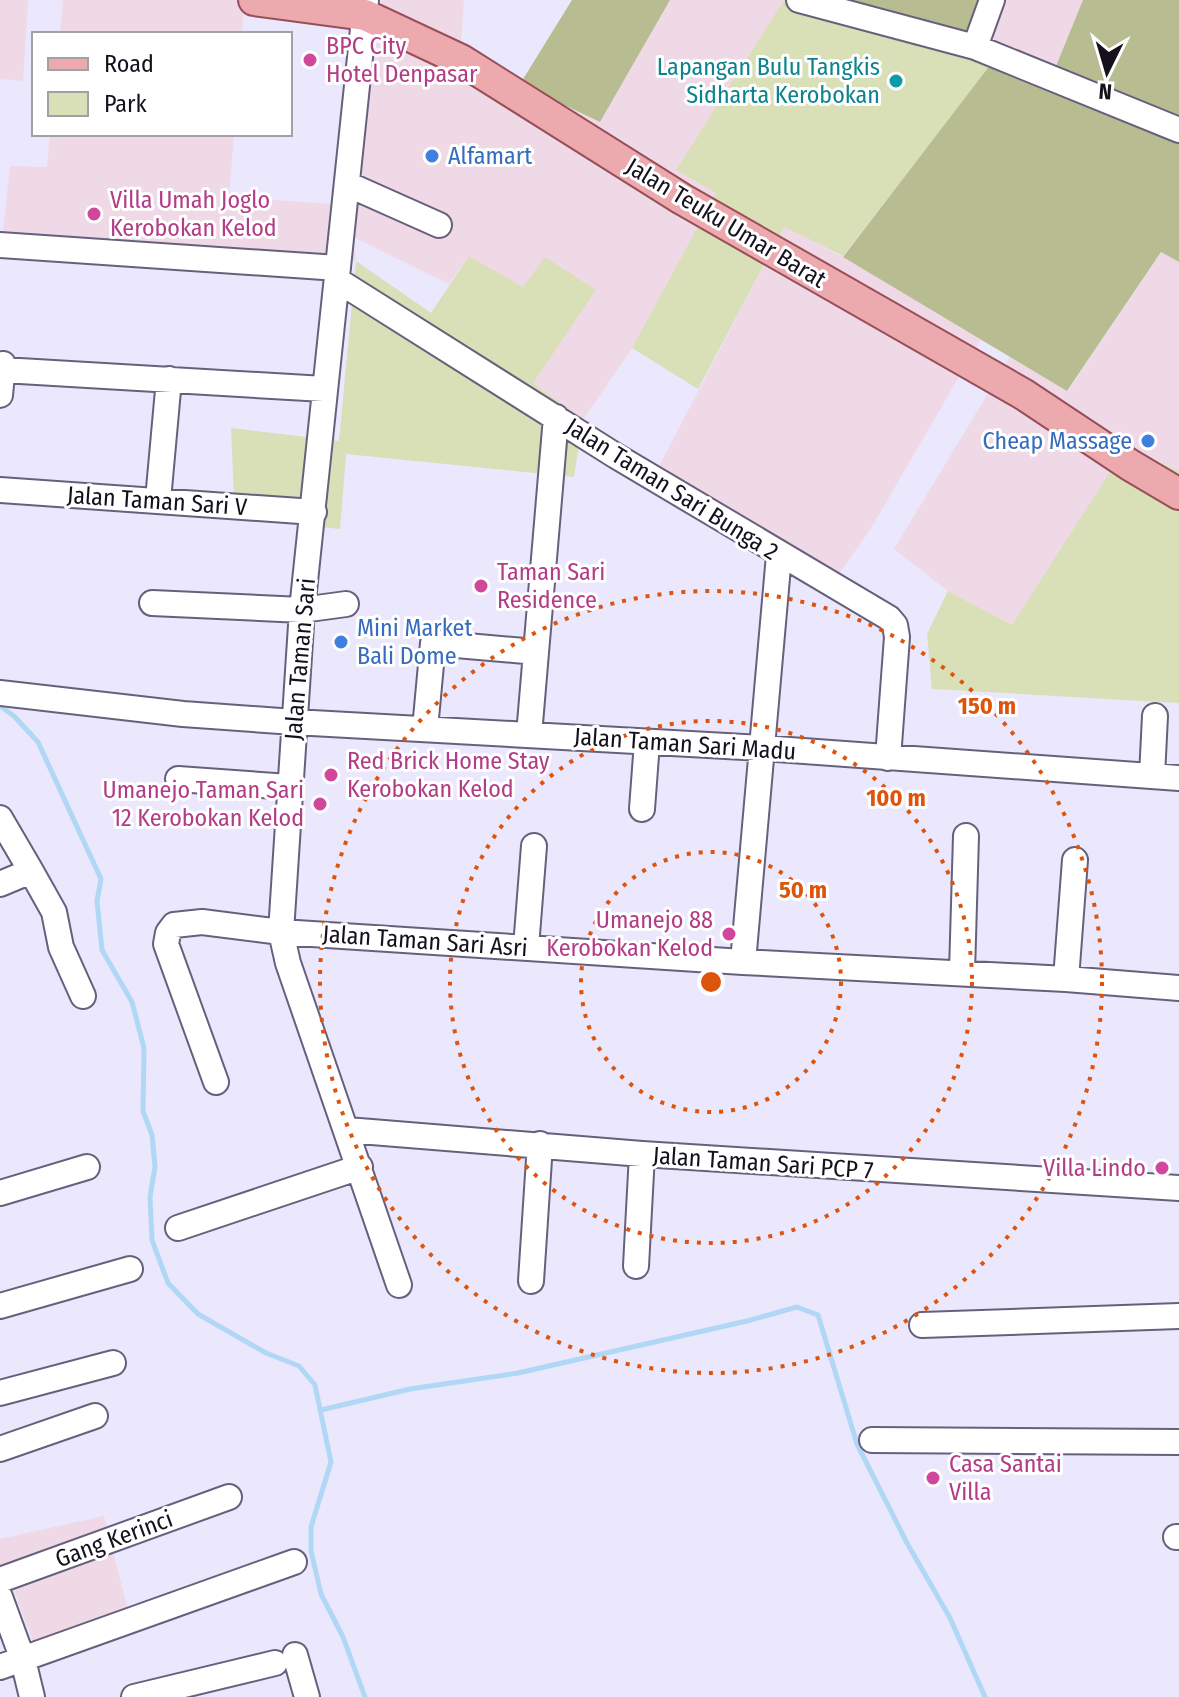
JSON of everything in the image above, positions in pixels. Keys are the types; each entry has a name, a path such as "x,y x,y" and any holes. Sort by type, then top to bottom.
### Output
{"main road":[{"name":"Jalan Teuku Umar Barat","path":"254,0 366,8 461,60 682,199 1023,394 1179,494"}],"street":[{"path":"799,0 975,47 1179,130"},
{"path":"975,47 992,0"},
{"name":"Jalan Taman Sari","path":"366,8 302,610 281,932 288,963 399,1285"},
{"path":"347,184 439,225"},
{"path":"0,245 337,274"},
{"name":"Jalan Taman Sari Bunga 2","path":"337,274 556,417 893,622 897,637 888,758"},
{"path":"0,395 3,367 324,389"},
{"path":"158,500 169,379"},
{"path":"529,735 556,417"},
{"name":"Jalan Taman Sari V","path":"0,490 314,512"},
{"path":"743,962 779,555"},
{"path":"152,603 302,610 346,604"},
{"path":"425,729 433,643 536,652"},
{"name":"Jalan Taman Sari Madu","path":"0,693 183,714 762,748 1179,778"},
{"path":"1152,776 1155,716"},
{"path":"642,809 647,742"},
{"path":"178,779 289,787"},
{"path":"0,818 54,912 61,947 83,996"},
{"path":"962,972 966,836"},
{"path":"526,947 534,846"},
{"path":"1066,979 1075,860"},
{"path":"0,884 31,871"},
{"name":"Jalan Taman Sari Asri","path":"216,1082 166,944 168,933 174,925 202,922 281,932 743,962 962,972 1179,988"},
{"name":"Jalan Taman Sari PCP 7","path":"347,1130 642,1154 1179,1188"},
{"path":"531,1281 540,1144"},
{"path":"636,1266 642,1154"},
{"path":"0,1193 87,1167"},
{"path":"178,1228 360,1167"},
{"path":"0,1306 130,1269"},
{"path":"922,1325 1179,1316"},
{"path":"0,1393 113,1363"},
{"path":"0,1449 95,1416"},
{"path":"872,1440 1179,1442"},
{"name":"Gang Kerinci","path":"0,1580 229,1497"},
{"path":"12,1663 294,1562"},
{"path":"3,1612 12,1663 32,1697"},
{"path":"134,1697 193,1690 285,1659 307,1697"}],"shaded area":[{"path":"0,0 28,0 23,81 0,79"},
{"path":"63,0 244,0 242,32 60,32"},
{"path":"382,0 464,0 460,58 600,122 670,0 784,0 676,170 717,192 632,348 583,420 533,384 523,287 469,256 449,284 353,237 356,261 2,241 10,166 47,167 50,136 234,136 229,197 347,205"},
{"path":"1004,0 1083,0 1056,66 989,41"},
{"path":"784,227 843,257 981,339 870,530 838,575 658,468"},
{"path":"1161,252 1179,262 1179,471 1125,448 1012,625 948,591 894,549 1010,357 1068,391"},
{"path":"104,1516 128,1610 36,1650 9,1577 0,1578 0,1539"}],"green space":[{"path":"572,0 670,0 600,122 520,84"},
{"path":"784,0 992,64 843,256 784,227 698,389 632,348 716,193 676,170"},
{"path":"845,0 1004,0 989,41 1056,66 1083,0 1179,0 1179,262 1161,252 1067,391 843,257 991,64"},
{"path":"469,256 523,287 545,257 596,290 533,383 583,420 574,477 346,454 340,529 235,518 231,428 339,441 356,261 431,313"},
{"path":"1125,448 1179,471 1179,703 932,689 927,634 948,591 1012,625"}],"waterway":[{"path":"0,706 38,742 101,879 97,901 102,950 132,1002 144,1048 143,1111 152,1135 155,1167 150,1197 152,1240 168,1283 198,1314 266,1353 299,1366 315,1385 331,1462 311,1527 311,1551 321,1594 343,1637 365,1697"},
{"path":"321,1410 410,1389 518,1373 797,1307 818,1315 857,1444 907,1543 950,1618 985,1697"}],"place":[{"name":"BPC City Hotel Denpasar","path":"310,60"},
{"name":"Lapangan Bulu Tangkis Sidharta Kerobokan","path":"896,81"},
{"name":"Alfamart","path":"432,156"},
{"name":"Villa Umah Joglo Kerobokan Kelod","path":"94,214"},
{"name":"Cheap Massage","path":"1148,441"},
{"name":"Taman Sari Residence","path":"481,586"},
{"name":"Mini Market Bali Dome","path":"341,642"},
{"name":"Red Brick Home Stay Kerobokan Kelod","path":"331,775"},
{"name":"Umanejo Taman Sari 12 Kerobokan Kelod","path":"320,804"},
{"name":"Umanejo 88 Kerobokan Kelod","path":"729,934"},
{"name":"Villa Lindo","path":"1162,1168"},
{"name":"Casa Santai Villa","path":"933,1478"}]}
